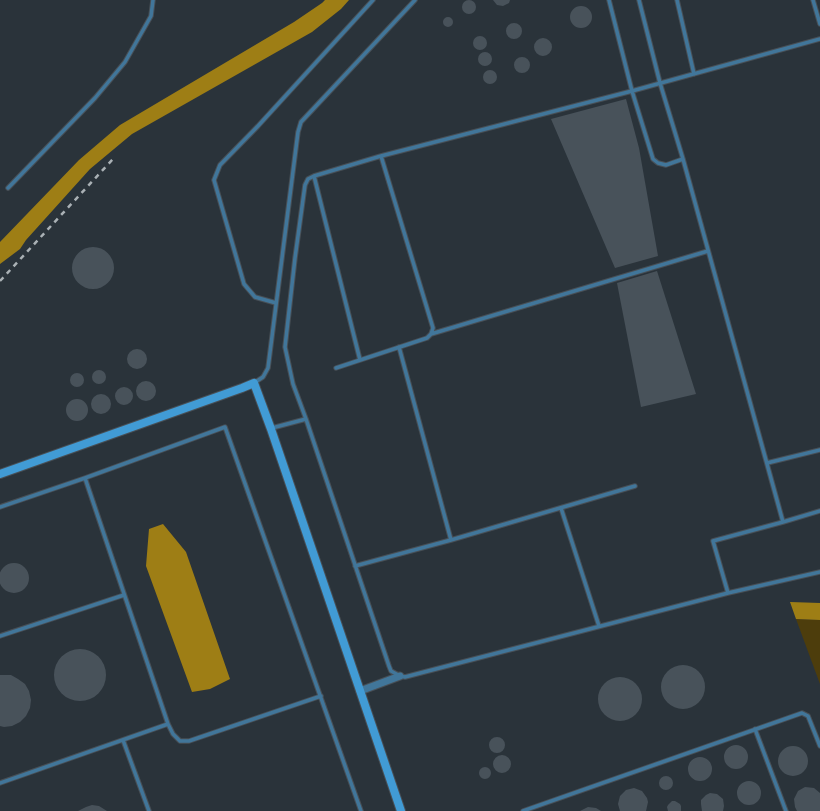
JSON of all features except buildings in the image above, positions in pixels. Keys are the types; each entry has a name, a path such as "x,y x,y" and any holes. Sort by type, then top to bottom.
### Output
{"street":[{"path":"0,474 242,388 254,382 401,811"},
{"path":"360,691 400,676"}],"lane":[{"path":"8,188 95,98 125,62 151,16 153,0"},
{"path":"276,303 255,297 244,284 214,180 220,165 258,126 373,0"},
{"path":"254,382 263,377 268,368 298,132 301,122 415,0"},
{"path":"609,0 632,91 653,159 658,163 666,165 682,159"},
{"path":"639,0 660,83 783,522"},
{"path":"677,0 694,74"},
{"path":"813,0 820,24"},
{"path":"820,39 632,91 381,156 308,179 295,258 285,347 293,384 389,666 391,671 400,676 405,677 728,593 820,572"},
{"path":"381,156 433,328 431,334"},
{"path":"314,176 360,360"},
{"path":"336,368 427,338 431,334 708,251"},
{"path":"400,346 451,540"},
{"path":"271,428 306,419"},
{"path":"0,507 225,427 361,811"},
{"path":"767,463 820,450"},
{"path":"85,478 168,724 173,734 180,740 190,741 321,696"},
{"path":"355,566 451,540 635,486"},
{"path":"561,508 599,626"},
{"path":"728,593 713,541 820,511"},
{"path":"0,636 124,595"},
{"path":"523,811 802,713 808,716 820,746"},
{"path":"0,783 168,724"},
{"path":"755,729 786,811"},
{"path":"124,740 149,811"}],"shaded area":[{"path":"325,0 349,0 341,9 312,32 132,134 90,169 26,240 20,249 0,264 0,242 79,160 120,125 294,22"},
{"path":"163,524 186,552 230,679 210,689 192,692 146,566 149,529"},
{"path":"790,602 820,603 820,620 796,619"},
{"path":"796,619 820,620 820,684"}],"railway":[{"path":"0,281 113,159"}]}
